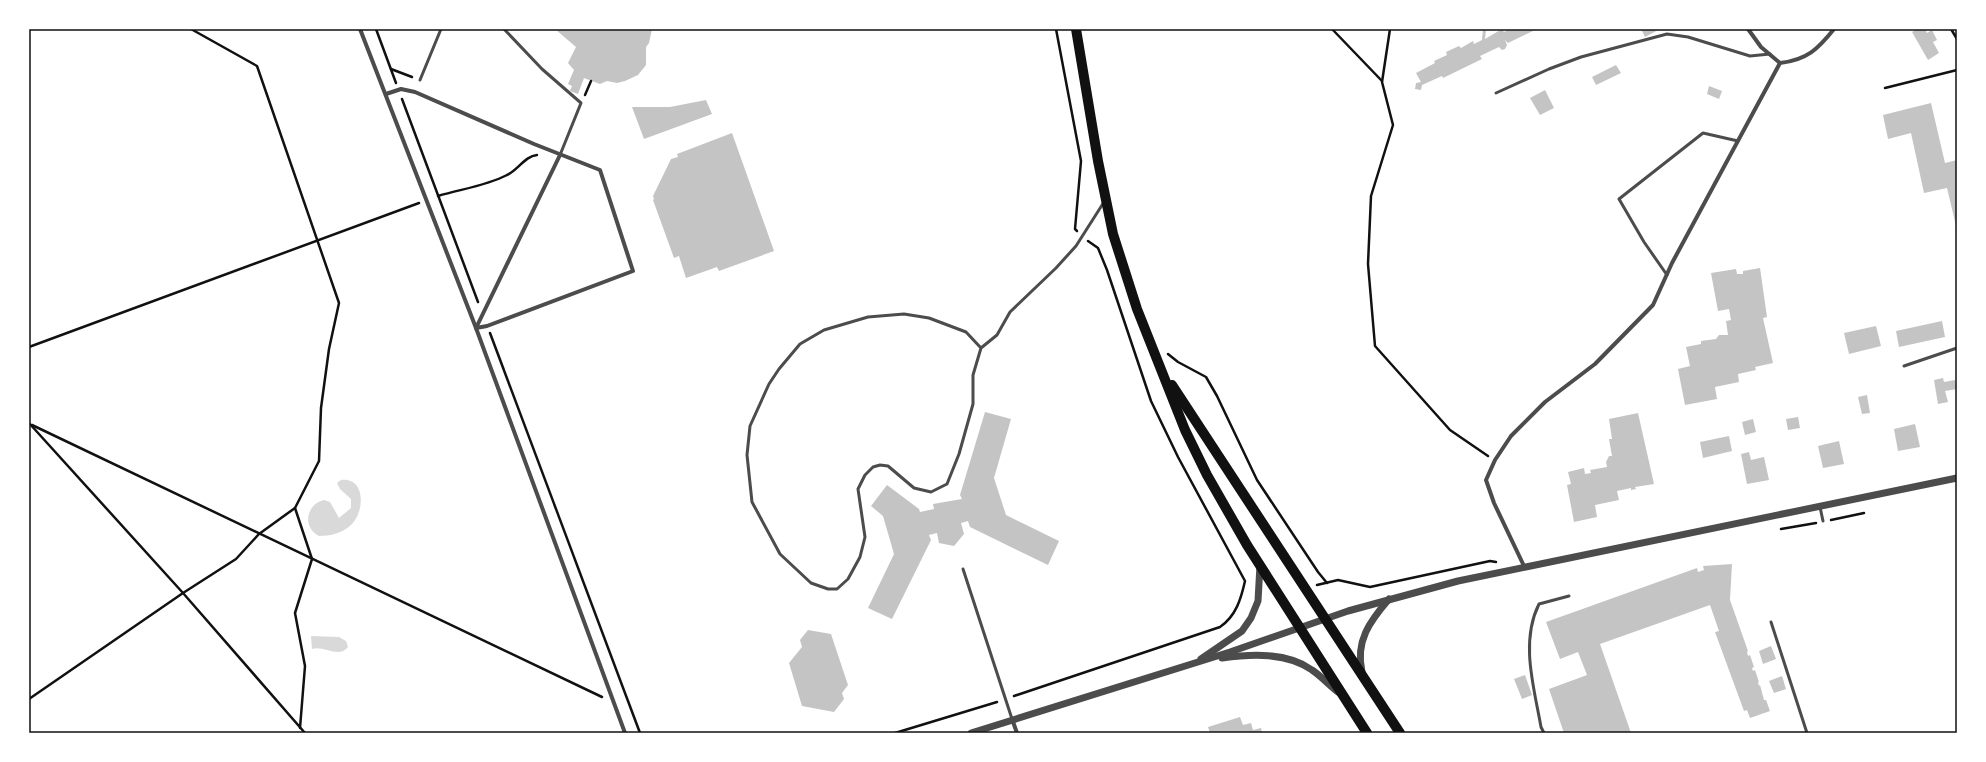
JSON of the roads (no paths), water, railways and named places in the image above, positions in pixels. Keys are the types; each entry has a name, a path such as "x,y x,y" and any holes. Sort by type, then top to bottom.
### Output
{"main road":[{"path":"1076,29 1113,234 1137,310 1185,430 1207,475 1260,565 1367,733"},
{"path":"1161,368 1365,682 1400,733"}],"street":[{"path":"360,29 476,328 625,733"},
{"path":"1748,29 1761,47 1780,62 1794,61 1808,55 1834,29"},
{"path":"1524,566 1497,510 1486,480 1495,460 1511,436 1546,402 1595,364 1653,305 1667,275 1780,62"},
{"path":"386,94 399,90 415,92 560,155 600,170 633,271 487,326 476,328"},
{"path":"476,328 560,155"},
{"path":"971,733 1196,663 1389,599 1524,566 1957,478"},
{"path":"1196,663 1242,631 1255,610 1258,601 1260,565"},
{"path":"1365,682 1360,664 1363,640 1370,622 1389,599"},
{"path":"1196,663 1232,657 1274,656 1293,659 1312,669 1345,699"},
{"path":"1012,719 1017,733"}],"lane":[{"path":"420,80 441,29"},
{"path":"504,29 542,69 581,103 560,155"},
{"path":"1496,94 1549,69 1581,57 1667,34 1688,37 1750,56 1770,54"},
{"path":"1667,275 1644,242 1620,199 1703,133 1738,141"},
{"path":"981,348 966,332 929,318 904,314 868,317 824,330 800,344 769,384 750,426 747,455 752,502 780,554 811,583 828,589 837,589 848,579 860,557 865,537 858,489 865,475 873,467 880,465 888,466 914,488 932,492 947,484 959,454 972,404 973,375 981,348 997,335 1010,312 1076,246 1106,199"},
{"path":"1904,366 1957,348"},
{"path":"1819,506 1823,521"},
{"path":"963,569 1012,719"},
{"path":"1544,733 1541,727 1529,654 1531,624 1539,604 1569,596"},
{"path":"1771,622 1807,733"}]}
